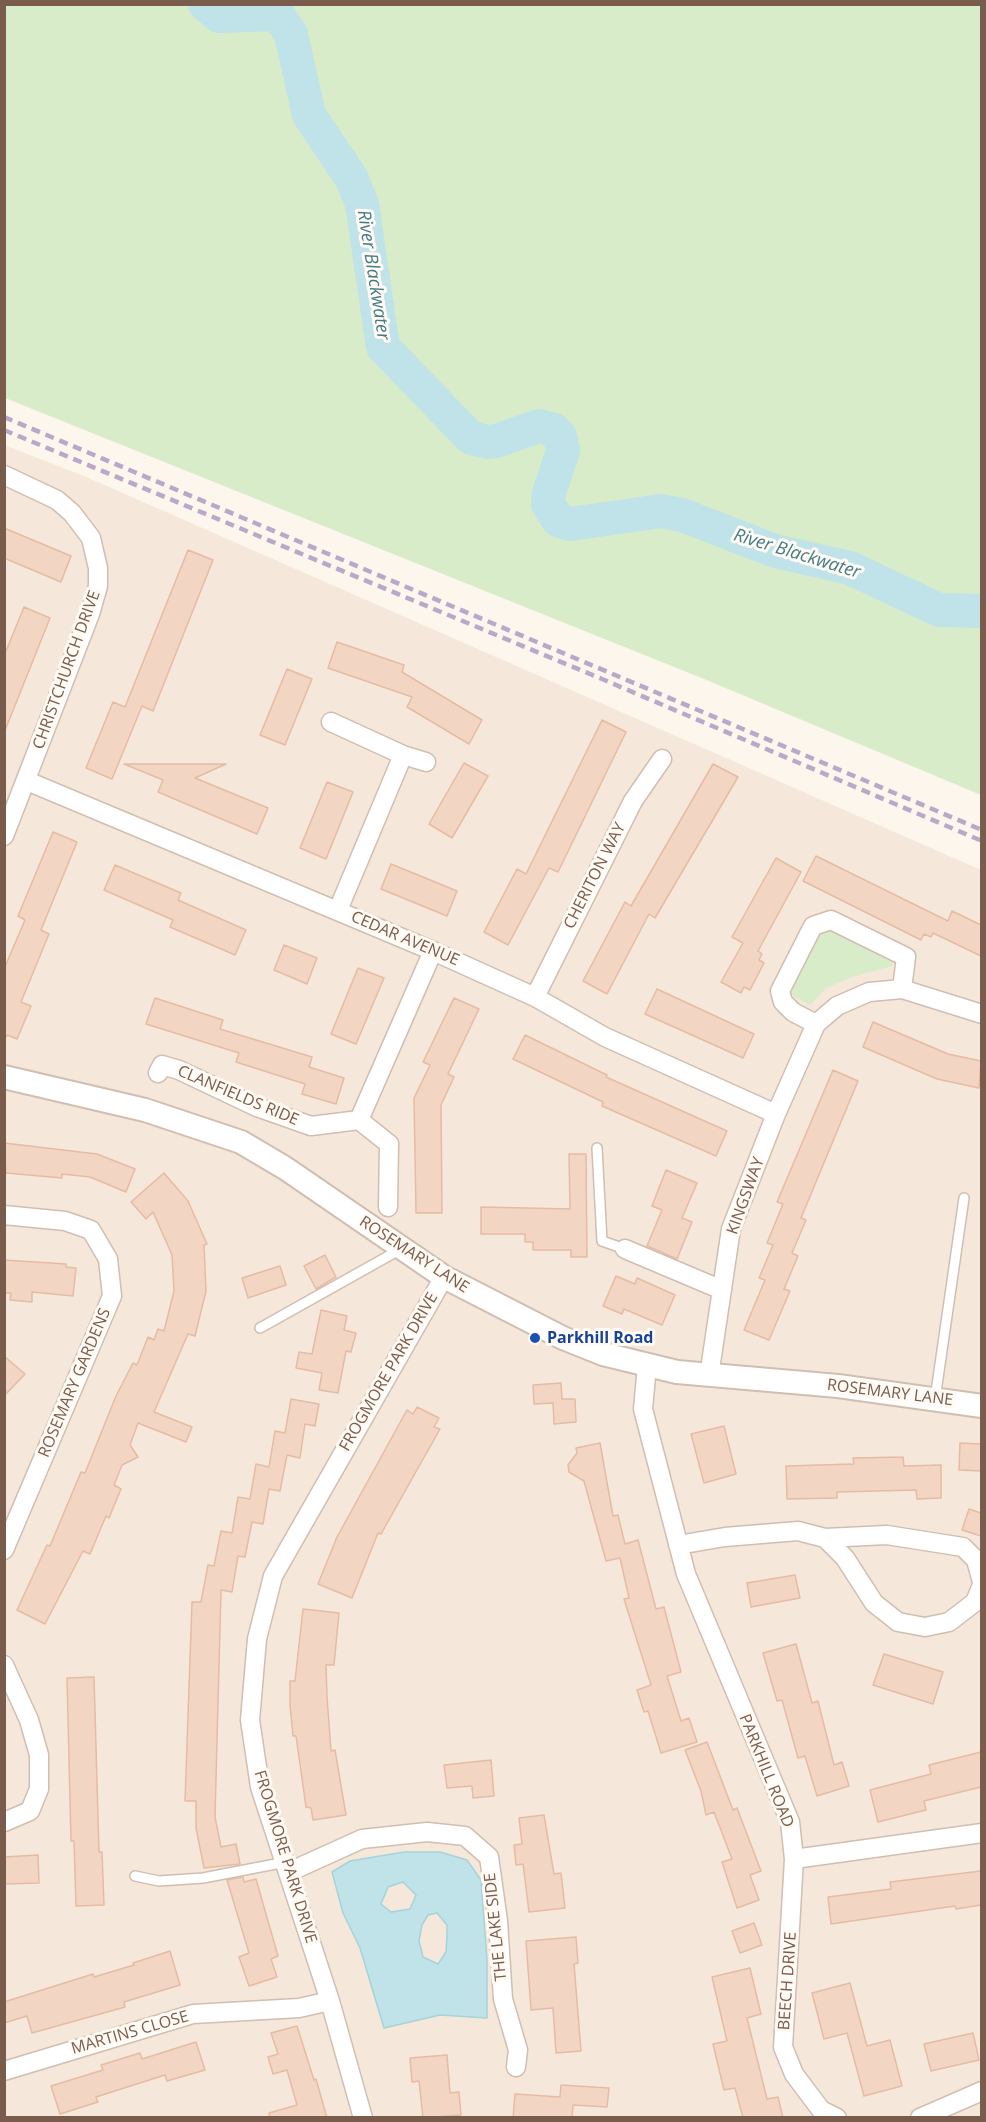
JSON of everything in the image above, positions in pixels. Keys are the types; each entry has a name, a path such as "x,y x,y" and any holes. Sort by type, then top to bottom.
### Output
{"street":[{"name":"CHRISTCHURCH DRIVE","path":"4,475 57,500 72,513 91,538 98,568 98,586 90,614 4,836"},
{"path":"331,722 403,755 426,762"},
{"path":"338,910 403,755"},
{"name":"CHERITON WAY","path":"535,997 623,820 662,759"},
{"name":"CEDAR AVENUE","path":"27,781 434,951 535,997 605,1037 776,1114"},
{"path":"816,1024 793,1012 783,1002 780,991 813,926 831,920 906,957 902,989"},
{"path":"388,1207 389,1144 359,1120 434,951"},
{"name":"KINGSWAY","path":"709,1376 731,1229 776,1114 816,1024 837,1006 869,992 902,989 981,1014"},
{"name":"CLANFIELDS RIDE","path":"158,1073 162,1065 179,1070 257,1107 311,1126 359,1120"},
{"name":"ROSEMARY LANE","path":"4,1077 145,1110 242,1142 264,1153 444,1277 563,1338 647,1366 709,1376 838,1386 981,1406"},
{"name":"ROSEMARY GARDENS","path":"4,1215 65,1221 91,1230 108,1259 112,1296 4,1550"},
{"path":"625,1249 722,1290"},
{"name":"FROGMORE PARK DRIVE","path":"363,2118 330,2001 261,1787 250,1720 257,1639 273,1576 444,1277"},
{"name":"PARKHILL ROAD","path":"647,1366 643,1409 686,1574 790,1822 794,1859"},
{"path":"678,1545 725,1537 798,1532 825,1538 887,1535 963,1547 976,1560 981,1583 975,1602 949,1622 925,1627 898,1622 874,1603 845,1558 825,1538"},
{"path":"4,1665 29,1720 39,1755 39,1789 30,1811 4,1822"},
{"name":"THE LAKE SIDE","path":"287,1867 362,1839 427,1832 465,1836 489,1857 498,1921 503,1999 518,2050 516,2067"},
{"path":"794,1859 981,1833"},
{"name":"BEECH DRIVE","path":"794,1859 783,2046 794,2074 822,2110 837,2118"},
{"name":"MARTINS CLOSE","path":"4,2070 192,2014 299,2008 330,2001"},
{"path":"920,2118 981,2091"}],"lane":[{"path":"597,1148 602,1241 625,1249"},
{"path":"935,1399 964,1198"},
{"path":"260,1328 403,1248"},
{"path":"135,1876 159,1881 203,1878 287,1867"}],"shaded area":[{"path":"4,445 84,476 981,870 981,2117 5,2117"}],"green space":[{"path":"5,4 981,5 981,795 704,679 5,398"},
{"path":"830,927 891,957 893,966 855,976 826,988 810,1005 788,993 815,936"}],"water":[{"path":"404,1852 440,1852 467,1860 481,1880 487,1960 487,2018 440,2015 384,2028 360,1948 343,1913 332,1872 350,1861","holes":["403,1882 416,1895 410,1909 391,1912 381,1904 388,1887","437,1913 447,1925 446,1952 438,1964 423,1957 419,1941 422,1925 428,1915"]}],"building":[{"path":"4,528 71,556 61,582 4,558"},
{"path":"188,550 213,560 153,711 142,706 112,779 86,768 113,702 125,707"},
{"path":"24,607 50,618 4,733 4,656"},
{"path":"337,642 404,665 402,672 482,720 469,744 407,707 412,697 328,668"},
{"path":"287,669 312,679 285,745 260,735"},
{"path":"602,720 626,732 558,872 549,868 508,945 484,932 517,869 526,874"},
{"path":"464,763 488,776 452,838 429,824"},
{"path":"124,764 226,764 195,778 268,808 257,834 158,792 163,780"},
{"path":"713,764 738,777 655,918 649,914 607,994 583,981 625,902 631,906"},
{"path":"327,782 353,792 326,859 300,848"},
{"path":"53,832 77,842 41,930 49,934 21,1002 31,1006 17,1039 7,1035 4,1040 4,969 25,920 18,916"},
{"path":"816,856 948,921 952,911 981,925 981,956 933,933 931,937 924,934 921,940 803,881"},
{"path":"776,858 801,872 758,951 762,954 759,960 764,963 750,990 744,987 741,993 721,982 743,943 732,937"},
{"path":"391,864 457,891 447,916 381,889"},
{"path":"115,865 181,893 178,900 246,930 235,955 170,927 173,920 104,890"},
{"path":"284,945 317,958 307,984 274,970"},
{"path":"358,968 384,978 356,1044 331,1034"},
{"path":"657,989 754,1034 743,1058 645,1014"},
{"path":"155,998 223,1020 220,1029 312,1057 309,1067 344,1078 336,1104 302,1094 305,1084 236,1062 239,1053 146,1024"},
{"path":"454,998 479,1009 448,1074 454,1077 441,1105 442,1213 416,1213 414,1098 430,1065 423,1062"},
{"path":"873,1022 948,1054 981,1061 979,1088 937,1079 863,1047"},
{"path":"525,1035 607,1075 606,1077 727,1131 716,1156 602,1106 603,1102 513,1059"},
{"path":"833,1070 858,1081 801,1218 806,1220 792,1253 798,1256 784,1289 790,1291 769,1340 744,1330 765,1280 759,1278 773,1245 767,1243 783,1204 777,1202"},
{"path":"4,1143 97,1154 135,1169 126,1192 90,1177 62,1174 62,1178 6,1173"},
{"path":"569,1154 586,1154 587,1257 571,1257 571,1250 533,1250 533,1242 525,1242 525,1234 481,1234 481,1207 570,1209"},
{"path":"666,1170 697,1183 682,1218 692,1222 677,1259 647,1246 662,1210 652,1206"},
{"path":"164,1173 188,1201 207,1244 204,1245 206,1291 195,1336 188,1334 154,1412 192,1427 186,1442 138,1423 130,1445 138,1457 122,1465 114,1485 121,1489 109,1518 106,1516 90,1554 83,1551 45,1624 17,1610 47,1545 50,1546 81,1472 85,1473 116,1396 133,1363 137,1365 148,1337 154,1340 158,1329 164,1331 174,1291 172,1255 153,1212 146,1219 131,1202"},
{"path":"325,1255 336,1277 316,1289 304,1266"},
{"path":"4,1260 66,1264 66,1267 76,1268 73,1296 32,1292 32,1302 10,1300 11,1293 4,1293"},
{"path":"280,1266 286,1285 248,1298 242,1278"},
{"path":"616,1276 635,1284 637,1278 675,1295 662,1325 624,1309 622,1314 603,1306"},
{"path":"321,1310 347,1316 344,1330 356,1333 351,1352 346,1351 338,1393 319,1390 322,1373 296,1368 299,1352 312,1354"},
{"path":"4,1356 25,1374 4,1396"},
{"path":"561,1383 562,1399 575,1399 576,1422 554,1424 553,1403 534,1404 533,1385"},
{"path":"291,1399 319,1404 315,1426 305,1424 300,1458 287,1455 280,1491 269,1489 263,1524 252,1522 245,1557 238,1556 232,1592 221,1590 215,1817 221,1847 236,1844 240,1864 204,1868 196,1828 196,1801 185,1801 192,1602 201,1602 208,1565 214,1566 221,1531 232,1533 238,1497 250,1499 256,1464 269,1467 275,1431 285,1433"},
{"path":"417,1407 439,1418 434,1427 440,1429 381,1534 378,1533 352,1598 318,1584 337,1537 407,1410 413,1414"},
{"path":"724,1426 736,1474 704,1483 691,1434"},
{"path":"600,1443 613,1516 618,1515 625,1544 638,1540 656,1609 664,1607 681,1672 667,1676 681,1721 689,1718 697,1742 661,1753 648,1711 644,1712 637,1690 651,1685 624,1599 629,1598 620,1558 606,1561 584,1481 569,1472 568,1465 577,1453 576,1448"},
{"path":"960,1443 981,1444 981,1471 959,1470"},
{"path":"903,1457 904,1466 941,1465 941,1498 917,1499 916,1490 837,1492 837,1498 787,1499 786,1466 854,1464 853,1458"},
{"path":"969,1509 981,1513 981,1536 962,1530"},
{"path":"795,1575 800,1598 751,1607 747,1583"},
{"path":"303,1609 339,1613 334,1665 326,1665 327,1697 331,1751 335,1750 346,1815 313,1820 311,1808 306,1807 296,1736 293,1736 290,1705 290,1681 295,1681"},
{"path":"796,1644 812,1703 818,1701 834,1765 842,1762 849,1786 817,1796 805,1756 798,1758 782,1700 777,1701 763,1653"},
{"path":"884,1654 943,1672 933,1704 873,1685"},
{"path":"94,1677 99,1852 102,1852 104,1905 76,1906 74,1841 71,1841 67,1678"},
{"path":"707,1742 733,1810 737,1808 761,1871 750,1875 759,1900 737,1908 722,1862 732,1859 714,1812 706,1815 701,1791 685,1750"},
{"path":"981,1752 981,1787 924,1801 926,1810 878,1822 870,1790 931,1774 929,1765"},
{"path":"491,1760 494,1796 473,1798 472,1786 447,1788 444,1765"},
{"path":"544,1815 554,1874 561,1873 565,1908 529,1912 523,1864 516,1865 514,1845 522,1844 519,1818"},
{"path":"38,1855 39,1883 4,1884 4,1857"},
{"path":"981,1871 981,1905 956,1909 955,1906 831,1924 828,1897 891,1889 890,1882"},
{"path":"243,1877 244,1882 256,1879 278,1956 271,1959 277,1977 249,1986 239,1957 249,1953 227,1880"},
{"path":"754,1923 762,1945 740,1953 732,1931"},
{"path":"576,1937 578,1963 574,1964 581,2051 556,2053 553,2008 531,2010 526,1941"},
{"path":"170,1951 180,1985 124,2002 125,2007 32,2033 27,2016 4,2023 4,2002 93,1974 94,1977 134,1965 133,1963"},
{"path":"750,1968 761,2014 747,2018 767,2099 778,2097 783,2118 743,2118 735,2088 724,2090 713,2044 727,2041 712,1977"},
{"path":"850,1983 867,2046 890,2040 902,2086 864,2096 847,2033 824,2039 812,1993"},
{"path":"297,2026 327,2118 270,2118 269,2113 297,2105 287,2070 273,2074 268,2057 278,2054 271,2033"},
{"path":"973,2033 979,2060 931,2071 924,2044"},
{"path":"196,2042 205,2070 167,2081 165,2075 96,2097 98,2102 60,2114 51,2086 103,2070 101,2065 140,2053 142,2059"},
{"path":"447,2055 450,2093 459,2092 461,2115 423,2118 419,2081 412,2082 410,2058"},
{"path":"561,2085 609,2088 607,2107 573,2105 572,2118 513,2118 515,2094 560,2097"}],"waterway":[{"name":"River Blackwater","path":"205,4 219,16 277,14 279,16 291,34 309,115 352,179 362,204 383,347 471,438 488,442 539,426 554,430 560,436 563,451 549,493 548,504 558,520 570,524 661,511 682,515 775,551 850,568 939,610 982,611"}],"railway":[{"path":"4,417 982,830"},
{"path":"4,430 602,679 982,841"}],"place":[{"name":"Parkhill Road","path":"535,1338"}]}
